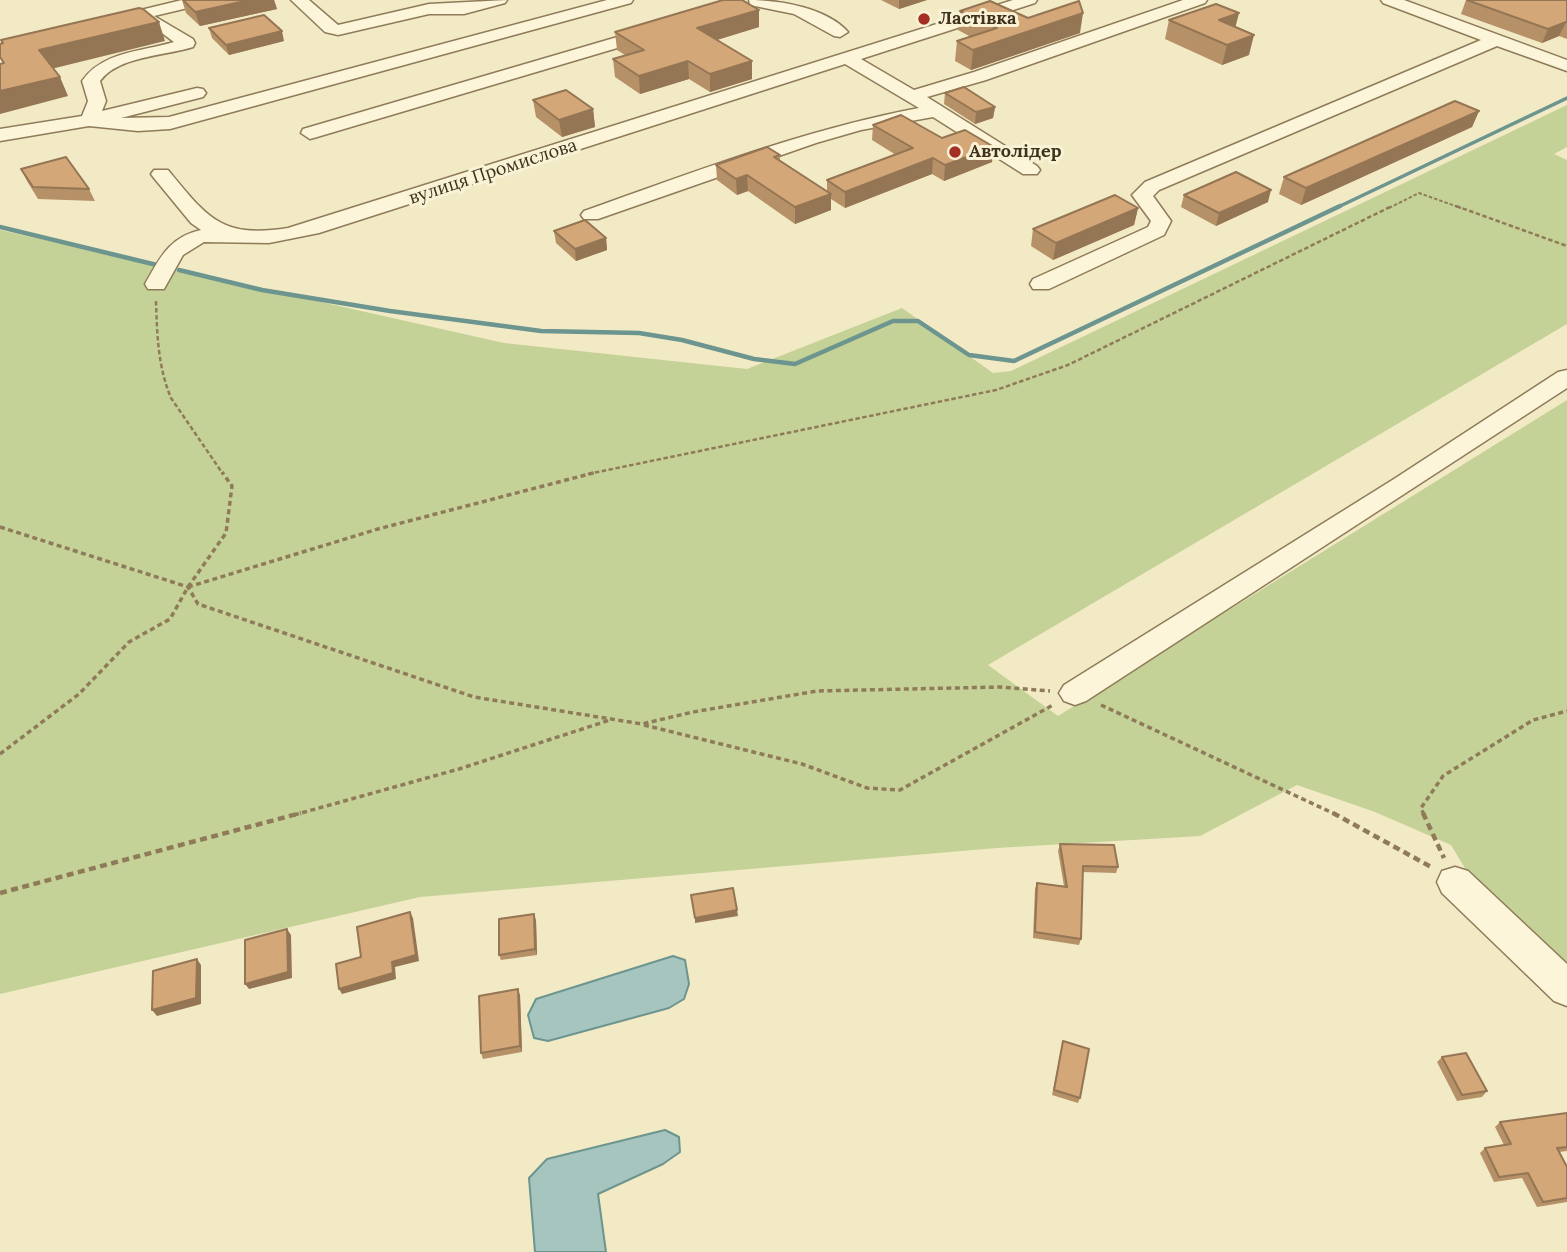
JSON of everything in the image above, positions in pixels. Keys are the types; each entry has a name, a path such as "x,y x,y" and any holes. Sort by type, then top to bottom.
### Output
{"street":[{"path":"89,120 98,100 91,84 92,77 131,55 187,43 155,21 120,20 203,0"},
{"path":"299,0 331,28 338,30 429,9 464,9 499,0"},
{"path":"89,120 138,125 170,122 621,0"},
{"name":"вулиця Промислова","path":"156,284 178,248 196,238 220,232 265,237 312,229 1029,0"},
{"path":"912,96 980,76 1199,0"},
{"path":"1389,0 1567,66"},
{"path":"747,4 799,10 840,32"},
{"path":"1432,16 1454,8"},
{"path":"310,133 666,28"},
{"path":"181,38 206,32"},
{"path":"1041,284 1157,231 1161,221 1142,195 1152,186 1496,40"},
{"path":"586,51 601,62"},
{"path":"846,58 1030,170"},
{"path":"0,135 89,120 197,93"},
{"path":"591,215 809,139 859,125 935,111"},
{"path":"161,174 198,219 220,232"},
{"path":"1075,693 1404,485 1567,377"},
{"path":"1455,882 1567,989"}],"path":[{"path":"0,527 188,587 378,529 576,476 996,390 1068,365 1419,193 1567,246"},
{"path":"0,754 79,694 129,642 170,619 188,587 226,533 232,486 171,398 164,383 157,339 156,284"},
{"path":"188,587 198,604 474,697 642,724 802,764 867,788 900,790 1075,693"},
{"path":"642,724 693,712 817,691 1000,687 1075,693 1353,822 1455,882"},
{"path":"1455,882 1421,808 1443,776 1533,720 1567,711"},
{"path":"0,893 343,802 459,769 612,719"}],"green space":[{"path":"1567,105 1567,147 1554,154 1567,160 1567,324 988,665 1058,716 1567,400 1567,975 1480,893 1451,845 1375,812 1297,785 1200,836 997,848 420,897 0,994 0,230 504,343 747,369 902,308 993,373 1011,371"}],"water":[{"path":"673,956 685,960 689,984 684,999 669,1008 548,1041 534,1038 528,1015 536,999"},
{"path":"665,1130 679,1137 680,1152 663,1164 598,1194 606,1252 535,1252 529,1178 547,1159"}],"building":[{"path":"183,0 250,0 195,12"},
{"path":"723,0 742,0 759,10 697,28 752,61 710,74 688,61 639,76 613,59 644,50 615,32"},
{"path":"1467,0 1567,0 1567,22 1548,29"},
{"path":"990,1 1028,18 1079,1 1083,13 973,50 957,41 997,28 960,11"},
{"path":"1216,4 1239,13 1219,20 1254,35 1227,45 1169,20"},
{"path":"139,8 159,22 39,50 60,77 0,91 0,64 4,63 0,57 0,44 3,43 1,40"},
{"path":"264,15 282,31 226,45 209,28"},
{"path":"964,87 995,107 976,112 945,93"},
{"path":"566,90 593,109 559,120 533,100"},
{"path":"1455,101 1479,111 1306,188 1284,177"},
{"path":"901,115 942,138 965,130 994,147 945,165 933,158 845,192 827,180 913,148 873,125"},
{"path":"767,147 780,155 774,157 831,194 795,207 747,175 736,179 716,165"},
{"path":"66,157 89,189 33,187 21,169"},
{"path":"1236,172 1271,190 1219,213 1184,195"},
{"path":"1115,195 1138,208 1056,243 1033,229"},
{"path":"585,220 606,238 575,249 554,231"},
{"path":"1060,844 1114,845 1118,867 1083,866 1081,939 1035,932 1037,883 1067,887"},
{"path":"733,888 737,910 695,918 691,895"},
{"path":"410,912 416,955 392,962 393,973 339,989 336,964 361,957 357,927"},
{"path":"534,914 535,949 499,955 499,919"},
{"path":"287,929 288,972 245,984 245,940"},
{"path":"197,959 196,998 152,1010 153,971"},
{"path":"518,989 520,1046 481,1053 479,996"},
{"path":"1063,1041 1089,1049 1080,1098 1054,1090"},
{"path":"1466,1053 1487,1091 1462,1095 1442,1057"},
{"path":"1567,1113 1567,1147 1557,1148 1567,1167 1567,1198 1543,1202 1528,1173 1499,1177 1485,1148 1511,1144 1500,1122"}],"waterway":[{"path":"1336,208 1567,98"},
{"path":"179,270 262,290 390,311 541,331 639,333 682,340 754,359 795,364 893,321 918,321 969,355 1014,361 1340,206"},
{"path":"0,227 161,266"}],"place":[{"name":"Ластівка","path":"924,19"},
{"name":"Автолідер","path":"955,152"}]}
